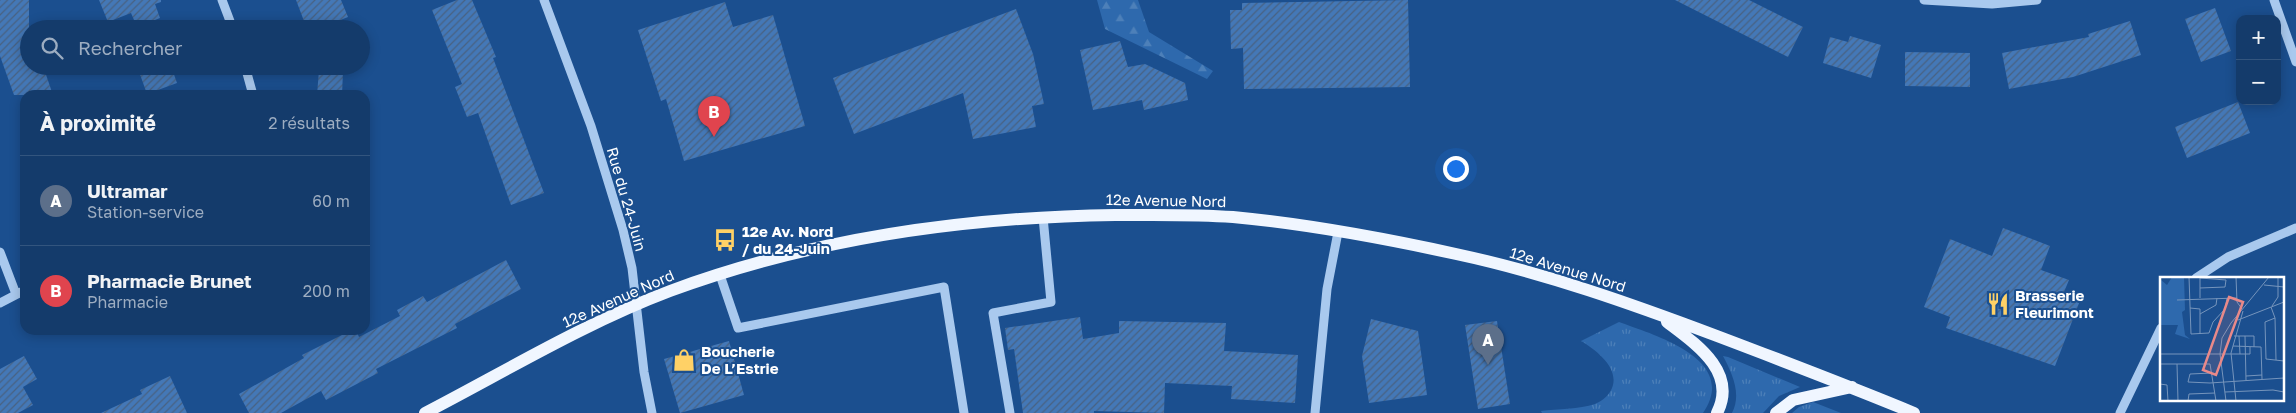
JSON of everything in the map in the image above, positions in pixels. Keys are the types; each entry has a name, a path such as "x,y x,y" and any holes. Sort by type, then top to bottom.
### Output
{"main road":[{"name":"12e Avenue Nord","path":"425,413 514,364 636,304 770,260 873,238 959,225 1043,217 1185,214 1281,223 1468,257 1598,293 1914,413"},
{"path":"1657,314 1712,359 1723,388 1722,404 1717,413"},
{"path":"1776,413 1793,400 1852,388"}],"street":[{"path":"222,0 230,20"},
{"name":"Rue du 24-Juin","path":"544,0 611,188 632,268 644,372 652,413"},
{"path":"1924,0 1992,4 2036,0"},
{"path":"2274,0 2296,62"},
{"path":"247,75 252,90"},
{"path":"1010,413 993,313 1050,302 1043,217"},
{"path":"2198,277 2228,257 2296,228"},
{"path":"1315,413 1327,289 1338,232"},
{"path":"0,252 16,294"},
{"path":"720,275 738,328 944,287 964,413"},
{"path":"0,303 20,292"},
{"path":"2120,413 2160,330"}],"green space":[{"path":"1097,0 1138,0 1149,32 1213,71 1207,79 1105,29"},
{"path":"1619,322 1671,342 1688,352 1702,364 1710,378 1711,394 1703,413 1542,413 1541,411 1589,406 1609,394 1613,384 1611,369 1595,350 1581,341"},
{"path":"1723,356 1800,387 1779,396 1763,413 1732,413 1736,398 1735,384"},
{"path":"1813,402 1841,413 1792,413 1799,407"}],"building":[{"path":"0,0 29,0 29,20 20,20 20,75 46,75 51,90 20,90 20,95 14,95 0,56"},
{"path":"99,0 161,0 161,2 155,4 160,18 155,20 134,20 131,13 113,20 107,20"},
{"path":"296,0 341,0 348,17 340,20 304,20"},
{"path":"457,0 472,0 496,57 493,58 544,193 511,205 478,113 467,117 455,87 462,84 432,10"},
{"path":"1408,0 1410,87 1244,89 1243,48 1231,49 1230,10 1242,10 1242,3"},
{"path":"1675,0 1749,0 1803,27 1788,57"},
{"path":"725,2 733,27 773,15 805,126 684,161 666,99 661,101 638,30"},
{"path":"2215,8 2231,51 2201,62 2185,19"},
{"path":"1016,9 1033,54 1044,104 1032,106 1036,127 973,139 963,93 854,134 833,78"},
{"path":"2130,21 2141,55 2073,77 2009,89 2002,53 2089,37 2088,34"},
{"path":"1850,36 1881,45 1871,78 1823,63 1830,37 1848,42"},
{"path":"1120,41 1128,67 1145,64 1185,83 1188,100 1144,110 1142,100 1093,110 1080,50"},
{"path":"1905,52 1970,53 1970,87 1905,86"},
{"path":"140,75 174,75 177,83 158,90 146,90"},
{"path":"319,75 343,75 342,90 317,90"},
{"path":"2236,103 2236,105 2239,105 2250,133 2187,158 2175,127"},
{"path":"2003,228 2050,246 2041,270 2069,280 2064,292 2081,298 2055,366 1946,328 1950,317 1924,307 1950,239 1992,256"},
{"path":"506,260 521,289 455,324 457,328 376,369 378,373 326,400 321,391 281,413 249,413 239,394 304,358 302,355 342,335 358,335 359,337 370,335 370,331 400,316 397,310 423,296 427,302"},
{"path":"1080,317 1083,339 1119,333 1119,321 1226,323 1224,351 1298,355 1295,403 1231,399 1232,386 1165,383 1164,413 1094,411 1094,413 1023,413 1014,349 1008,350 1005,328"},
{"path":"1371,319 1418,331 1427,395 1369,403 1362,356"},
{"path":"1497,321 1510,404 1478,409 1465,325"},
{"path":"729,341 744,395 680,413 664,359"},
{"path":"24,356 37,379 23,387 33,405 18,413 0,413 0,369"},
{"path":"170,376 187,413 101,413 142,394 140,390"}],"place":[{"name":"Pharmacie Brunet","path":"714,137"},
{"name":"12e Av. Nord / du 24-Juin","path":"725,240"},
{"name":"Brasserie Fleurimont","path":"1998,304"},
{"name":"Boucherie De L’Estrie","path":"684,360"},
{"name":"Ultramar","path":"1488,365"}]}
